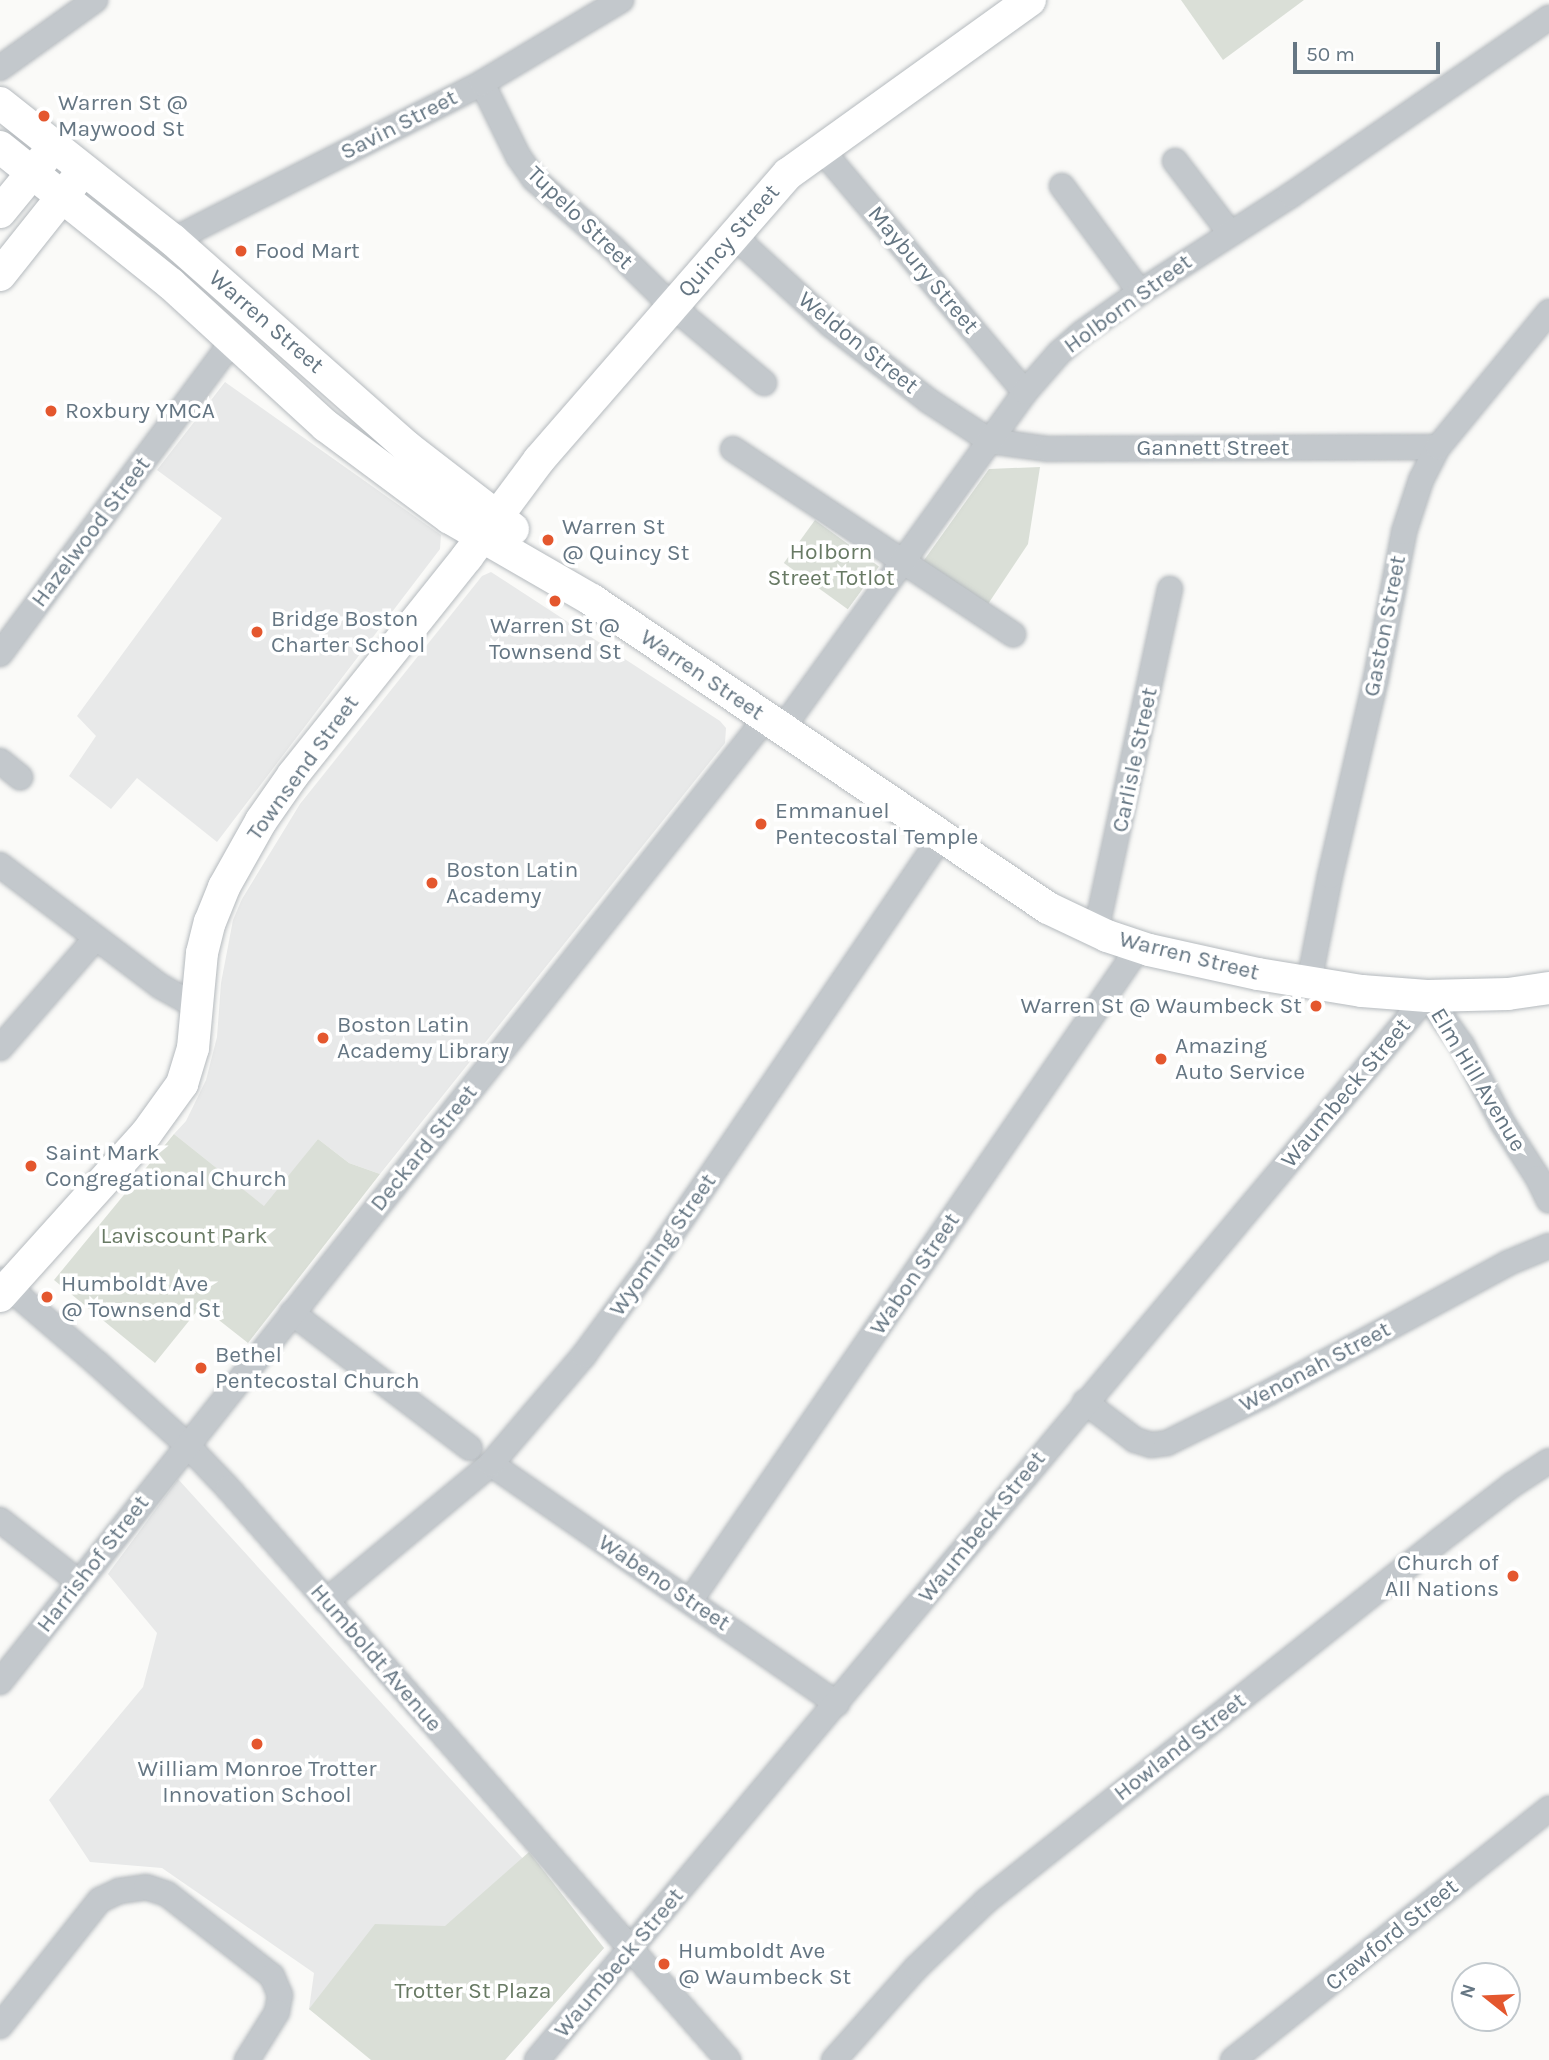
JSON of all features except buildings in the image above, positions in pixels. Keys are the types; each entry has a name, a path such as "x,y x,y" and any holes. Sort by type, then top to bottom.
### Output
{"main road":[{"name":"Quincy Street","path":"489,527 567,425 788,174 1030,0"},
{"name":"Warren Street","path":"0,103 173,240 400,441 489,527"},
{"name":"Warren Street","path":"0,147 163,277 326,426 489,527 592,600 1036,901 1096,931 1139,947 1362,991 1427,996 1508,994 1549,988"},
{"path":"0,212 54,147"},
{"path":"0,275 83,170"},
{"name":"Townsend Street","path":"3,1287 169,1105 182,1084 193,1048 196,1006 210,922 247,844 293,775 489,527"}],"street":[{"path":"0,68 95,0"},
{"name":"Savin Street","path":"173,240 482,83 621,0"},
{"name":"Holborn Street","path":"774,724 904,560 1025,392 1082,333 1549,18"},
{"name":"Tupelo Street","path":"482,83 518,156 534,179 613,248 672,306 764,383"},
{"name":"Maybury Street","path":"821,149 1025,392"},
{"path":"1175,161 1230,233"},
{"path":"1062,186 1140,292"},
{"name":"Weldon Street","path":"731,239 745,246 831,325 929,401 990,441"},
{"name":"Gaston Street","path":"1309,982 1376,678 1404,533 1422,480 1438,447 1546,323"},
{"name":"Hazelwood Street","path":"0,654 232,342"},
{"name":"Gannett Street","path":"990,441 1048,449 1438,447"},
{"path":"733,449 1013,634"},
{"name":"Carlisle Street","path":"1096,931 1170,589"},
{"name":"Deckard Street","path":"187,1445 774,724"},
{"path":"0,761 20,777"},
{"name":"Wyoming Street","path":"326,1601 491,1464 551,1396 623,1304 941,837"},
{"path":"0,865 160,986 196,1006"},
{"path":"0,1048 96,938"},
{"name":"Wabon Street","path":"690,1601 1139,947"},
{"name":"Elm Hill Avenue","path":"1427,996 1462,1045 1502,1122 1538,1178 1549,1201"},
{"name":"Waumbeck Street","path":"537,2060 1427,996"},
{"name":"Wenonah Street","path":"1085,1402 1135,1440 1151,1445 1167,1443 1268,1393 1508,1263 1549,1246"},
{"name":"Humboldt Avenue","path":"3,1287 187,1445 729,2060"},
{"path":"292,1313 470,1448"},
{"name":"Harrishof Street","path":"0,1682 187,1445"},
{"name":"Howland Street","path":"834,2060 916,1968 986,1901 1439,1541 1512,1485 1549,1461"},
{"name":"Wabeno Street","path":"491,1464 837,1704"},
{"path":"0,1520 79,1582"},
{"name":"Crawford Street","path":"1233,2060 1549,1809"},
{"path":"0,2026 100,1900 119,1891 146,1887 167,1894 272,1976 280,1995 277,2012 247,2060"}],"shaded area":[{"name":"Bridge Boston Charter School","path":"225,382 441,535 440,549 217,842 137,778 111,809 69,776 96,736 77,716 222,518 157,470"},
{"name":"Boston Latin Academy","path":"491,572 720,721 726,728 725,743 380,1174 349,1163 318,1139 265,1207 174,1134 186,1121 206,1080 217,1037 221,983 233,920 242,899 300,804 482,576"},
{"name":"William Monroe Trotter Innovation School","path":"178,1479 604,1948 505,2060 375,2060 309,2009 314,1973 162,1868 90,1862 49,1800 143,1687 157,1633 108,1574"}],"green space":[{"path":"1181,0 1304,0 1223,60"},
{"path":"1040,467 1028,544 988,604 922,563 989,469"},
{"name":"Holborn Street Totlot","path":"815,520 879,566 848,609 784,563"},
{"name":"Laviscount Park","path":"174,1134 264,1206 318,1139 349,1163 380,1174 248,1343 201,1306 155,1363 54,1280"},
{"name":"Trotter St Plaza","path":"529,1852 604,1948 505,2060 371,2060 309,2009 375,1924 445,1926"}],"place":[{"name":"Warren St @ Maywood St","path":"44,116"},
{"name":"Food Mart","path":"241,251"},
{"name":"Roxbury YMCA","path":"51,411"},
{"name":"Warren St @ Quincy St","path":"548,540"},
{"name":"Warren St @ Townsend St","path":"555,601"},
{"name":"Bridge Boston Charter School","path":"257,632"},
{"name":"Emmanuel Pentecostal Temple","path":"761,824"},
{"name":"Boston Latin Academy","path":"432,883"},
{"name":"Warren St @ Waumbeck St","path":"1316,1006"},
{"name":"Boston Latin Academy Library","path":"323,1038"},
{"name":"Amazing Auto Service","path":"1161,1059"},
{"name":"Saint Mark Congregational Church","path":"31,1166"},
{"name":"Humboldt Ave @ Townsend St","path":"47,1297"},
{"name":"Bethel Pentecostal Church","path":"201,1368"},
{"name":"Church of All Nations","path":"1513,1576"},
{"name":"William Monroe Trotter Innovation School","path":"257,1744"},
{"name":"Humboldt Ave @ Waumbeck St","path":"664,1964"}]}
